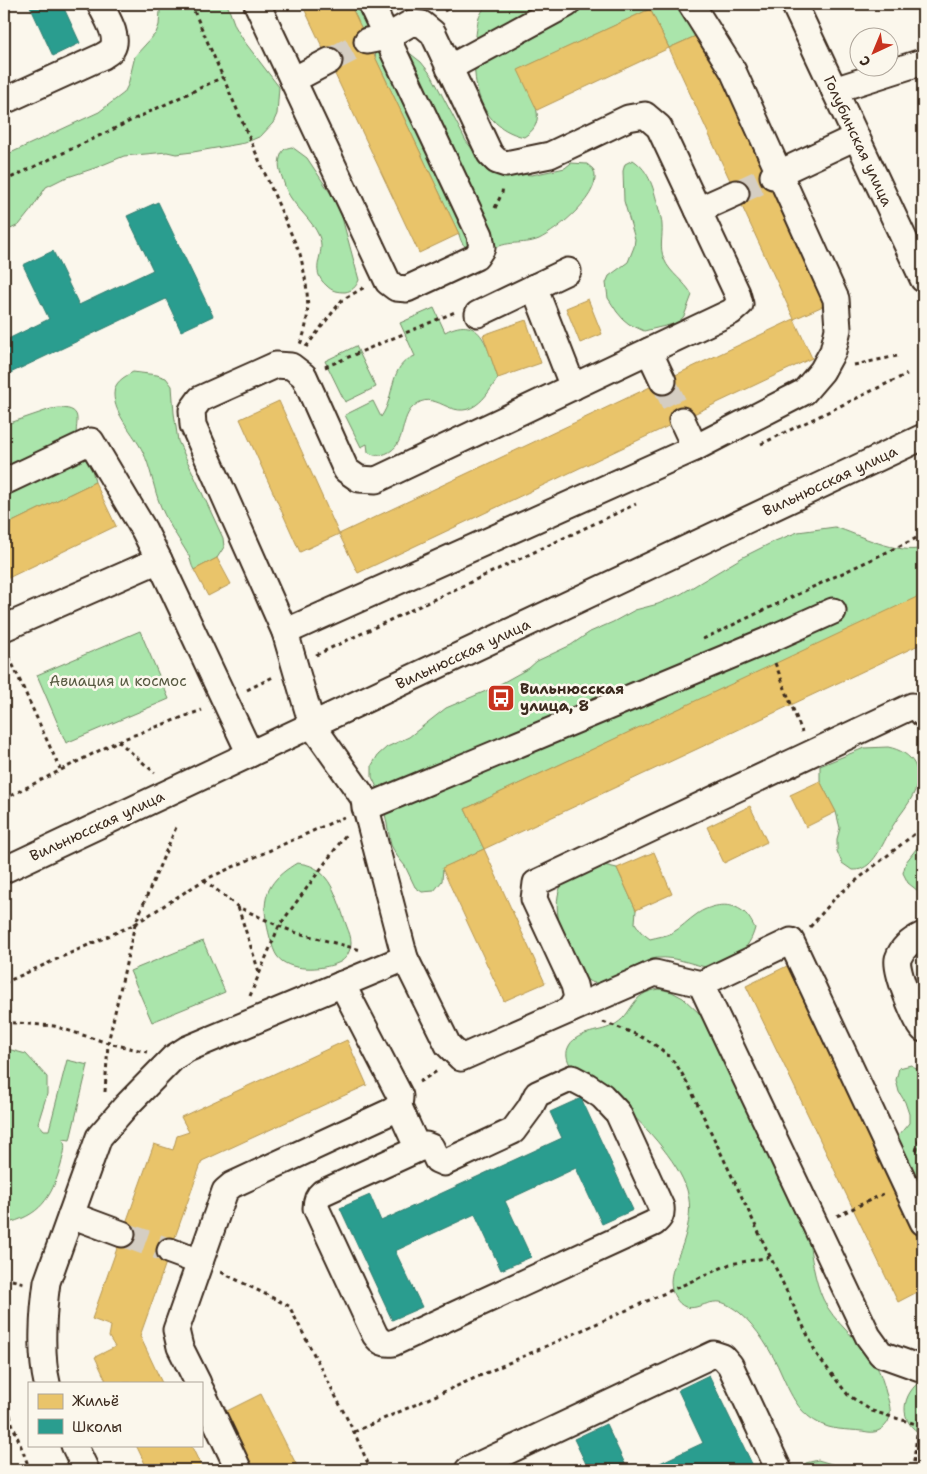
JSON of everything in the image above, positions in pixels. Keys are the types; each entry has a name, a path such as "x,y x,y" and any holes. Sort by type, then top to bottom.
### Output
{"street":[{"path":"4,101 103,56 112,50 115,42 114,34 100,4"},
{"path":"257,4 388,282 396,288 407,289 476,257 482,248 480,235 377,39 371,4"},
{"path":"449,68 567,4"},
{"path":"285,632 695,448 804,392 822,371 833,351 838,329 836,299 777,174 734,71 691,4"},
{"name":"Голубинская улица","path":"794,4 923,279"},
{"path":"377,39 412,23 422,24 433,33 490,154 497,161 506,164 550,155 628,118 645,115 659,127 737,293 740,304 731,312 376,480 358,479 346,470 297,371 276,365 200,399 192,410 193,425 285,632 312,725 363,797 405,958 448,1045 461,1058 655,973 701,984 791,941 923,1222"},
{"path":"293,80 329,61"},
{"path":"834,90 919,63"},
{"path":"777,174 856,137"},
{"path":"698,210 736,193"},
{"path":"478,314 568,271"},
{"path":"534,287 573,387"},
{"path":"649,351 663,381"},
{"path":"682,420 695,448"},
{"name":"Вильнюсская улица","path":"4,870 923,438"},
{"path":"4,482 91,441 160,560 250,754"},
{"path":"4,628 160,560"},
{"path":"365,808 766,641 833,611"},
{"path":"570,1010 577,998 574,985 534,899 536,882 912,706 923,714"},
{"path":"923,935 912,940 903,950 898,961 902,986 923,1029"},
{"path":"47,1382 44,1369 47,1282 99,1137 173,1058 186,1049 405,958"},
{"path":"342,984 399,1101 418,1149"},
{"path":"701,984 868,1336 881,1354 923,1369"},
{"path":"572,1078 602,1096 618,1113 662,1207 662,1213 660,1219 654,1224 393,1343 386,1344 379,1341 375,1335 316,1208 316,1202 322,1193 418,1149 426,1145 431,1147 437,1160 444,1163 514,1131 537,1094 572,1078"},
{"path":"198,1382 180,1347 176,1330 224,1191 232,1185 399,1101"},
{"path":"71,1215 122,1234"},
{"path":"170,1251 200,1262"},
{"path":"468,1470 714,1354 723,1357 730,1365 780,1470"},
{"path":"202,1392 239,1470"},
{"path":"74,1446 86,1470"}],"path":[{"path":"191,4 300,254 307,282 307,321 297,371"},
{"path":"4,181 223,78"},
{"path":"480,235 502,193 506,164"},
{"path":"297,371 327,318 342,300 386,277"},
{"path":"297,371 474,304 478,314"},
{"path":"822,371 897,356"},
{"path":"754,447 907,374"},
{"path":"4,799 60,769 118,742 226,700 295,665 638,502"},
{"path":"756,614 811,753"},
{"path":"4,645 60,769"},
{"path":"118,742 155,773"},
{"path":"4,983 135,924 204,880 365,808"},
{"path":"236,1029 279,926 365,808"},
{"path":"105,1093 108,1043 135,924 177,825"},
{"path":"791,941 806,932 837,896 923,827"},
{"path":"204,880 238,907 279,926 294,932 361,950"},
{"path":"238,907 260,972"},
{"path":"570,1010 631,1032 656,1046 674,1062 689,1086 817,1355 848,1395 872,1411 923,1426"},
{"path":"4,1022 54,1026 108,1043 173,1058"},
{"path":"399,1101 426,1077 461,1058"},
{"path":"354,1432 730,1264 771,1257"},
{"path":"200,1262 288,1306 354,1432 371,1470"},
{"path":"4,1391 12,1423 30,1470"},
{"path":"914,1470 918,1425 923,1405"}],"green space":[{"path":"157,4 227,4 235,26 244,41 279,87 277,114 273,123 261,136 245,143 176,154 167,152 124,156 62,179 46,187 19,225 4,232 4,156 99,112 124,93 128,85 135,56 156,33 159,25 160,11"},
{"path":"350,4 395,4 388,18 367,41"},
{"path":"485,4 684,4 707,31 669,48 650,9 519,70 532,97 537,114 537,122 524,137 506,130 493,120 483,106 478,91 474,56 479,19"},
{"path":"383,49 407,51 421,62 432,76 466,141 477,155 496,172 532,175 565,168 571,163 587,164 593,169 595,178 592,189 586,199 567,219 539,239 502,245 490,251 474,250 466,247 375,57 376,53"},
{"path":"292,147 307,158 333,197 341,214 359,280 350,291 340,292 331,289 321,280 318,274 321,249 319,236 313,225 289,195 280,169 279,161 283,151 286,148"},
{"path":"633,160 644,170 653,188 662,221 661,246 664,259 692,295 684,316 678,323 644,331 629,324 617,312 608,298 606,283 609,276 628,262 634,247 635,239 624,201 623,171 625,164"},
{"path":"434,308 445,332 458,327 468,327 482,337 498,378 483,399 467,409 459,410 429,400 421,402 408,413 399,441 395,447 390,452 373,455 368,452 367,444 361,447 345,415 373,401 381,417 386,409 400,366 406,360 415,356 400,323"},
{"path":"356,346 376,387 345,402 325,361"},
{"path":"133,372 166,378 172,386 178,441 223,538 224,547 217,558 194,570 189,556 161,507 143,452 117,409 114,390 120,380"},
{"path":"59,408 68,409 76,414 77,439 89,459 95,482 4,526 4,425"},
{"path":"835,527 890,547 902,549 923,548 923,605 919,597 465,809 484,849 443,868 442,881 434,891 422,892 415,887 405,866 391,845 382,798 372,777 372,765 378,755 387,747 409,737 446,708 493,688 529,668 537,661 571,645 590,632 635,610 658,604 681,594 743,557 775,541 798,532"},
{"name":"Авиация и космос","path":"140,631 169,699 66,743 37,675"},
{"path":"888,747 904,753 910,758 917,771 916,786 909,803 873,860 862,869 852,870 842,863 837,851 837,839 840,828 836,812 820,781 820,766 864,748"},
{"path":"923,840 923,895 908,883 903,873 906,862"},
{"path":"297,863 313,867 324,875 336,896 351,942 348,955 338,963 315,968 297,967 282,961 273,948 265,915 266,898 276,879"},
{"path":"595,863 617,868 636,910 635,923 641,932 650,939 672,933 697,914 707,909 724,905 736,907 746,914 755,928 752,936 741,953 717,969 680,960 657,958 648,960 608,981 590,982 580,972 564,940 557,911 557,900 564,880"},
{"path":"203,941 225,992 152,1022 130,971"},
{"path":"660,989 672,992 683,998 701,1015 724,1047 808,1237 815,1276 823,1299 833,1316 866,1351 877,1366 890,1412 888,1423 876,1432 839,1429 828,1427 815,1421 797,1404 764,1341 740,1313 720,1302 690,1308 685,1307 675,1297 671,1283 672,1275 686,1234 689,1215 689,1196 683,1179 658,1142 637,1119 577,1073 567,1056 571,1042 576,1038 612,1026 625,1016 642,995"},
{"path":"4,1048 26,1054 47,1077 47,1094 38,1123 44,1130 49,1130 67,1060 88,1065 70,1140 63,1139 65,1145 64,1152 53,1187 35,1211 16,1221 4,1224"},
{"path":"911,1065 923,1072 923,1250 886,1173 894,1141 909,1123 909,1114 896,1080 899,1068"},
{"path":"923,1379 923,1435 909,1423 905,1408 910,1392"},
{"path":"818,1460 846,1470 799,1470 806,1463"}],"building: Жильё":[{"path":"302,4 350,4 459,234 419,253"},
{"path":"650,9 669,48 537,110 518,70"},
{"path":"707,31 832,302 794,319 669,48"},
{"path":"588,299 602,334 580,343 566,308"},
{"path":"794,319 812,358 358,573 339,534"},
{"path":"526,320 541,363 498,378 483,335"},
{"path":"279,401 339,534 300,552 240,419"},
{"path":"95,482 116,526 4,580 4,526"},
{"path":"217,558 231,584 208,596 194,570"},
{"path":"919,596 923,605 923,643 484,849 465,809"},
{"path":"820,781 836,812 806,827 790,795"},
{"path":"750,806 767,842 724,863 707,827"},
{"path":"484,849 545,983 504,1001 442,868"},
{"path":"654,852 672,894 636,910 617,868"},
{"path":"787,966 923,1250 923,1289 898,1302 746,986"},
{"path":"347,1040 367,1085 202,1161 140,1336 162,1382 107,1382 95,1357 115,1347 109,1337 111,1326 92,1319 154,1144 173,1150 177,1136 189,1132 181,1117"},
{"path":"261,1394 297,1466 289,1470 250,1470 221,1414"},
{"path":"136,1446 191,1446 203,1470 148,1470"}],"building: Школы":[{"path":"29,4 62,4 80,43 53,56"},
{"path":"158,202 213,316 181,331 166,299 4,376 4,341 49,319 23,265 53,251 79,305 153,270 127,216"},
{"path":"581,1098 633,1210 602,1224 576,1168 505,1201 531,1257 501,1270 475,1214 395,1251 422,1307 392,1320 340,1208 370,1195 381,1221 562,1138 550,1112"},
{"path":"709,1375 755,1470 645,1470 703,1443 678,1390"},
{"path":"606,1424 628,1470 589,1470 574,1439"}],"tunnel":[{"path":"329,61 367,41"},
{"path":"736,193 773,176"},
{"path":"663,381 682,420"},
{"path":"122,1234 170,1251"}],"place":[{"name":"Вильнюсская улица, 8","path":"501,698"}]}
